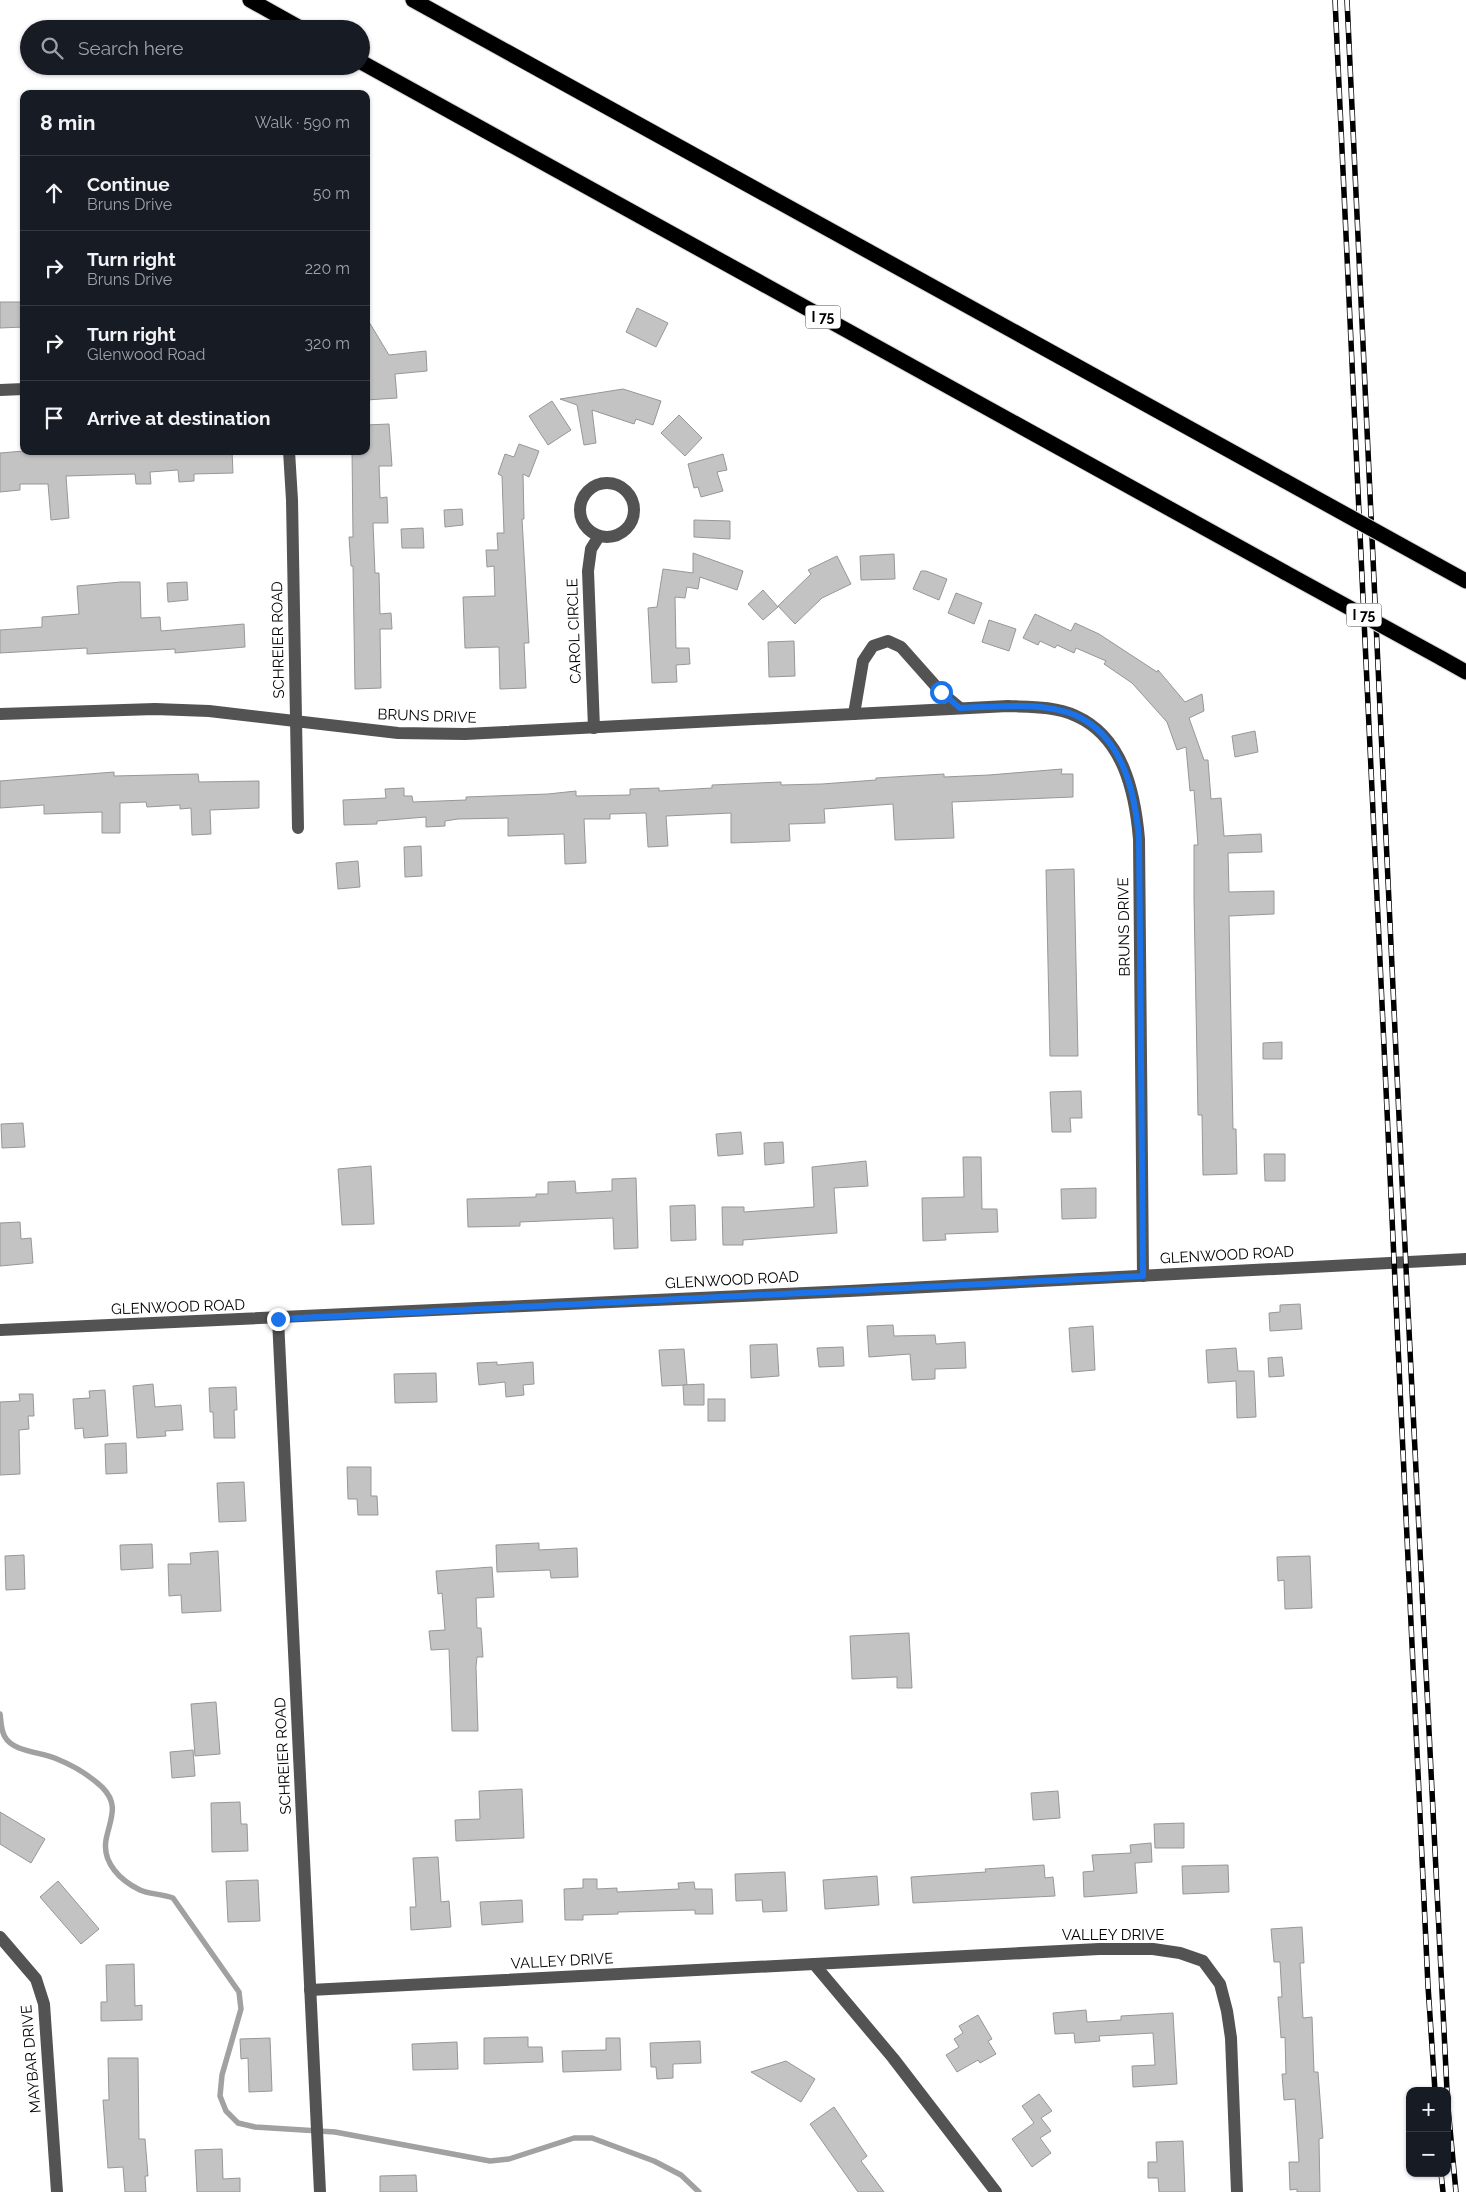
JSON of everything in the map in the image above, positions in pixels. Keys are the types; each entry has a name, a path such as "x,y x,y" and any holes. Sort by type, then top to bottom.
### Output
{"highway":[{"path":"250,0 286,20"},
{"path":"413,0 1466,581"},
{"name":"I 75","path":"370,67 1466,672"}],"street":[{"path":"0,390 20,389"},
{"name":"SCHREIER ROAD","path":"289,455 292,500 298,828"},
{"path":"604,482 616,484 627,491 633,499 634,515 631,524 622,533 613,536 599,536 590,531 583,522 580,513 581,503 584,494 591,487 604,482"},
{"name":"CAROL CIRCLE","path":"594,728 588,571 591,549 599,536"},
{"path":"854,714 862,661 872,646 888,642 901,647 941,692 960,708"},
{"name":"BRUNS DRIVE","path":"0,714 155,709 209,711 398,733 465,734 960,708 1035,707 1076,716 1094,726 1113,748 1131,785 1136,812 1139,839 1143,1276"},
{"name":"GLENWOOD ROAD","path":"0,1330 278,1319 1466,1259"},
{"name":"SCHREIER ROAD","path":"278,1319 320,2192"},
{"name":"MAYBAR DRIVE","path":"0,1937 36,1979 44,2004 56,2192"},
{"name":"VALLEY DRIVE","path":"310,1990 1099,1949 1153,1949 1180,1953 1203,1961 1220,1984 1228,2011 1231,2038 1237,2192"},
{"path":"814,1964 893,2058 996,2192"}],"building":[{"path":"0,302 20,302 20,327 0,328"},
{"path":"637,308 668,323 656,347 626,332"},
{"path":"370,324 389,355 426,351 427,371 395,374 397,398 370,400"},
{"path":"623,389 661,401 653,425 636,419 634,424 592,410 596,443 584,445 577,405 560,399"},
{"path":"552,401 571,430 548,445 529,416"},
{"path":"679,415 702,438 685,456 661,433"},
{"path":"389,424 392,466 379,466 380,498 387,497 388,523 373,523 375,573 379,573 380,614 391,613 392,629 380,629 381,688 355,689 353,566 351,566 349,537 353,537 352,455 370,455 370,425"},
{"path":"519,444 539,451 529,477 523,474 524,519 522,519 529,643 524,643 526,688 500,689 499,647 465,648 463,597 495,596 494,566 487,567 486,550 498,550 497,533 504,533 502,476 498,474 505,454 514,457"},
{"path":"20,451 20,455 232,455 233,473 194,474 194,481 179,482 178,470 150,472 151,484 136,484 135,474 66,476 69,518 51,520 48,484 20,484 20,490 0,492 0,453"},
{"path":"723,454 727,470 717,472 723,491 701,497 698,487 694,488 688,464"},
{"path":"462,509 463,525 445,527 444,510"},
{"path":"694,520 730,521 730,539 694,537"},
{"path":"423,528 424,548 402,548 401,529"},
{"path":"693,553 743,571 737,590 700,577 698,589 687,587 685,598 675,597 676,648 689,648 690,664 676,665 677,682 652,683 648,608 657,607 663,569 693,573"},
{"path":"894,554 895,579 861,580 860,556"},
{"path":"837,556 851,584 822,598 795,624 778,606 811,574 808,570"},
{"path":"921,571 947,579 939,600 913,589"},
{"path":"140,582 141,618 160,617 161,631 244,624 245,647 175,653 175,649 87,654 87,648 0,653 0,630 42,627 42,617 79,614 77,586"},
{"path":"187,582 188,600 168,602 167,583"},
{"path":"763,590 778,607 763,620 748,604"},
{"path":"956,593 982,603 974,624 948,613"},
{"path":"1035,614 1071,631 1075,623 1099,634 1157,672 1158,670 1185,702 1202,694 1204,711 1189,718 1204,760 1208,760 1211,799 1221,798 1224,836 1261,834 1262,852 1228,853 1229,892 1274,891 1274,914 1229,916 1233,1129 1236,1129 1237,1174 1203,1175 1202,1115 1198,1115 1194,898 1194,845 1198,845 1194,790 1190,791 1186,747 1177,750 1167,722 1132,683 1104,664 1106,661 1076,648 1074,653 1057,645 1055,648 1040,641 1038,645 1023,638"},
{"path":"989,620 1016,629 1009,651 982,642"},
{"path":"794,641 795,676 769,677 768,642"},
{"path":"1255,731 1258,752 1235,757 1232,736"},
{"path":"1062,769 1061,774 1073,774 1073,797 952,802 954,838 895,840 893,804 824,809 825,823 789,824 790,841 731,843 731,813 666,816 668,846 648,847 646,813 610,814 610,819 584,819 586,863 565,864 564,834 508,836 508,818 458,819 445,821 445,826 426,827 426,817 377,821 377,824 344,825 343,800 386,798 385,789 404,788 404,796 412,796 413,802 466,800 466,797 576,791 576,796 630,795 630,789 659,788 659,791 712,788 712,785 781,782 781,785 822,784 876,780 876,778 944,774 944,777 989,775"},
{"path":"114,772 114,776 198,774 199,782 259,781 259,808 210,810 211,834 192,835 191,808 180,809 180,805 147,807 146,802 120,803 120,833 102,833 102,812 44,814 44,805 0,808 0,781"},
{"path":"421,846 422,876 405,877 404,847"},
{"path":"358,861 360,887 338,889 336,863"},
{"path":"1074,869 1078,1056 1050,1056 1046,870"},
{"path":"1282,1042 1282,1059 1263,1059 1263,1043"},
{"path":"1081,1091 1082,1118 1070,1118 1071,1132 1052,1132 1050,1092"},
{"path":"23,1123 25,1147 2,1148 1,1124"},
{"path":"741,1132 743,1154 718,1156 716,1134"},
{"path":"783,1142 784,1163 765,1165 764,1143"},
{"path":"1264,1154 1285,1154 1285,1181 1265,1181"},
{"path":"963,1157 981,1157 982,1209 997,1209 998,1232 945,1234 946,1240 923,1241 922,1198 964,1197"},
{"path":"866,1161 868,1186 834,1188 837,1233 743,1240 743,1245 723,1245 722,1207 744,1207 744,1212 814,1207 812,1167"},
{"path":"371,1166 374,1224 342,1225 338,1169"},
{"path":"636,1178 638,1248 614,1249 613,1218 520,1222 520,1226 468,1227 467,1199 536,1197 536,1194 548,1194 548,1182 575,1181 576,1193 612,1191 612,1179"},
{"path":"1096,1188 1096,1218 1062,1219 1061,1189"},
{"path":"695,1205 696,1240 671,1241 670,1206"},
{"path":"20,1222 21,1239 31,1238 33,1263 0,1266 0,1223"},
{"path":"1300,1304 1302,1329 1270,1331 1269,1313 1280,1312 1280,1305"},
{"path":"893,1325 894,1336 935,1335 936,1344 965,1342 966,1368 935,1369 935,1379 912,1380 910,1354 869,1357 867,1326"},
{"path":"1093,1326 1095,1370 1072,1372 1069,1328"},
{"path":"777,1344 779,1376 751,1378 750,1345"},
{"path":"843,1347 844,1366 819,1367 817,1348"},
{"path":"1236,1348 1238,1371 1254,1371 1256,1417 1237,1418 1236,1381 1208,1383 1206,1350"},
{"path":"684,1349 687,1385 662,1386 659,1350"},
{"path":"1282,1357 1284,1376 1269,1377 1268,1358"},
{"path":"497,1362 497,1365 533,1362 534,1384 523,1385 524,1395 506,1397 505,1382 479,1385 477,1363"},
{"path":"436,1373 437,1402 395,1403 394,1374"},
{"path":"153,1384 155,1407 181,1405 183,1430 165,1431 166,1436 137,1438 133,1386"},
{"path":"704,1384 704,1405 684,1405 683,1385"},
{"path":"236,1387 237,1410 234,1410 235,1438 214,1438 213,1412 210,1412 209,1388"},
{"path":"105,1390 108,1436 84,1438 83,1428 75,1429 73,1399 90,1398 89,1391"},
{"path":"19,1394 33,1394 34,1416 28,1416 29,1429 19,1430 20,1474 0,1475 0,1402 20,1401"},
{"path":"708,1399 725,1399 725,1421 708,1421"},
{"path":"126,1443 127,1473 106,1474 105,1444"},
{"path":"347,1467 371,1467 371,1496 377,1496 378,1515 358,1515 357,1499 348,1499"},
{"path":"244,1482 246,1521 219,1522 217,1483"},
{"path":"539,1543 539,1550 577,1548 578,1577 551,1578 550,1570 497,1572 496,1545"},
{"path":"152,1544 153,1568 121,1570 120,1545"},
{"path":"218,1551 221,1611 182,1613 181,1595 169,1596 168,1564 191,1564 190,1553"},
{"path":"24,1555 25,1589 6,1590 5,1556"},
{"path":"1310,1556 1312,1608 1285,1609 1284,1580 1278,1581 1277,1557"},
{"path":"492,1567 494,1597 476,1598 477,1628 481,1628 483,1657 477,1657 476,1667 478,1731 452,1731 449,1649 431,1650 429,1631 445,1630 442,1593 438,1594 436,1571"},
{"path":"909,1633 912,1688 897,1688 897,1677 852,1679 850,1636"},
{"path":"216,1702 220,1754 195,1756 191,1704"},
{"path":"193,1750 195,1776 172,1778 170,1752"},
{"path":"522,1789 524,1838 456,1841 455,1820 480,1819 479,1791"},
{"path":"1058,1791 1060,1818 1033,1820 1031,1793"},
{"path":"240,1802 241,1824 247,1824 248,1851 212,1852 211,1803"},
{"path":"0,1812 45,1839 31,1863 0,1844"},
{"path":"1184,1823 1184,1848 1155,1848 1154,1824"},
{"path":"1151,1843 1152,1862 1135,1863 1137,1893 1084,1897 1083,1872 1094,1871 1092,1855 1131,1853 1130,1845"},
{"path":"438,1857 441,1902 449,1901 451,1927 411,1930 410,1907 416,1907 413,1858"},
{"path":"1044,1865 1045,1878 1053,1877 1055,1896 913,1903 911,1877 986,1872 985,1869"},
{"path":"1228,1865 1229,1892 1183,1894 1182,1866"},
{"path":"785,1872 787,1911 763,1912 762,1900 736,1901 735,1874"},
{"path":"877,1876 879,1905 825,1909 823,1880"},
{"path":"583,1879 597,1879 597,1889 617,1888 617,1892 679,1889 678,1883 694,1882 695,1889 712,1889 713,1914 695,1914 695,1910 618,1912 618,1914 583,1915 583,1920 565,1920 564,1889 583,1888"},
{"path":"258,1880 260,1921 228,1922 226,1881"},
{"path":"58,1881 99,1929 81,1944 40,1897"},
{"path":"522,1900 523,1922 482,1925 480,1902"},
{"path":"1302,1927 1304,1963 1300,1963 1303,2018 1312,2017 1314,2072 1318,2072 1323,2138 1319,2139 1320,2192 1297,2192 1297,2189 1290,2190 1289,2162 1299,2162 1295,2099 1284,2100 1282,2074 1286,2074 1285,2037 1281,2038 1278,1997 1282,1997 1280,1962 1274,1962 1271,1929"},
{"path":"134,1964 135,2006 142,2005 142,2020 101,2021 101,2002 107,2002 106,1965"},
{"path":"1086,2010 1087,2022 1121,2020 1121,2016 1173,2013 1177,2084 1133,2087 1132,2066 1155,2065 1153,2033 1099,2036 1100,2041 1075,2043 1074,2033 1055,2034 1053,2013"},
{"path":"978,2015 992,2039 988,2041 996,2054 980,2063 978,2060 957,2072 946,2055 959,2047 954,2039 963,2033 959,2026"},
{"path":"528,2037 528,2047 542,2047 543,2062 484,2064 484,2038"},
{"path":"270,2038 272,2091 249,2092 248,2058 241,2059 240,2039"},
{"path":"606,2038 620,2038 621,2070 563,2072 562,2051 606,2050"},
{"path":"700,2041 701,2063 673,2064 673,2078 657,2079 656,2067 651,2067 650,2043"},
{"path":"457,2042 458,2069 413,2070 412,2044"},
{"path":"108,2058 138,2058 139,2139 145,2139 148,2176 145,2176 146,2192 125,2192 123,2167 108,2168 103,2100 109,2100"},
{"path":"786,2061 815,2079 801,2102 751,2072"},
{"path":"1039,2094 1052,2111 1041,2118 1051,2131 1040,2138 1051,2153 1032,2167 1012,2139 1034,2123 1022,2106"},
{"path":"834,2107 867,2156 861,2161 884,2192 858,2192 810,2124"},
{"path":"1183,2141 1185,2192 1159,2192 1158,2178 1148,2178 1148,2162 1157,2162 1156,2142"},
{"path":"222,2149 223,2179 240,2178 240,2192 197,2192 195,2150"},
{"path":"416,2175 417,2192 380,2192 380,2176"}],"waterway":[{"path":"0,1714 1,1726 5,1737 14,1746 63,1761 102,1787 108,1794 112,1806 106,1848 107,1856 114,1870 126,1882 140,1890 173,1898 239,1992 241,2009 222,2075 220,2096 226,2111 238,2123 255,2127 335,2132 490,2161 509,2159 574,2138 592,2138 654,2161 681,2175 699,2192"}],"railway":[{"path":"1335,0 1428,1986 1435,2087"},
{"path":"1347,0 1408,1310 1447,2087"},
{"path":"1450,2132 1456,2192"},
{"path":"1441,2177 1443,2192"}],"route":[{"path":"278,1319 1143,1276 1139,839 1131,785 1113,748 1094,726 1076,716 1035,707 960,708 941,692"}]}
